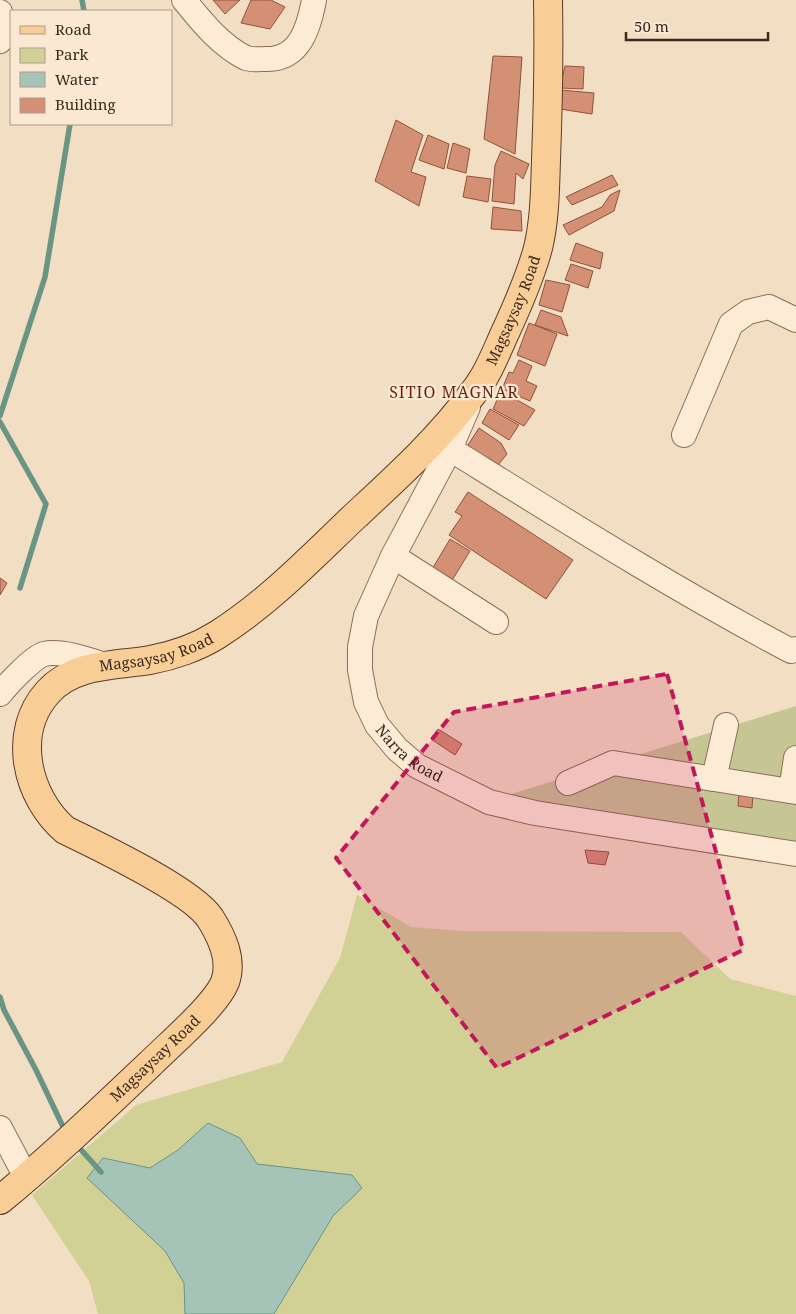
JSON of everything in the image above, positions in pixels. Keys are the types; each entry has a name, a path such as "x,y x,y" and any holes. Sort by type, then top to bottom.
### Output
{"main road":[{"name":"Magsaysay Road","path":"0,1200 69,1140 192,1024 224,983 229,965 226,950 209,916 182,892 65,830 51,818 39,798 27,762 30,730 37,707 49,691 75,674 102,664 151,660 185,650 214,636 247,614 323,546 415,459 435,439 475,391 491,364 518,305 538,249 542,223 548,118 548,0"}],"street":[{"path":"184,0 203,24 232,49 248,59 275,60 298,47 309,26 314,0"},
{"path":"0,12 4,32 0,41"},
{"path":"684,435 731,324 748,312 769,307 796,320"},
{"name":"Narra Road","path":"475,391 450,449 393,556 366,616 360,646 360,670 366,702 377,725 397,748 417,766 489,802 535,813 796,854"},
{"path":"450,449 564,520 720,613 791,651 796,649"},
{"path":"393,556 496,622"},
{"path":"0,694 14,678 44,654 76,656 102,664"},
{"path":"714,779 726,725"},
{"path":"568,783 613,763 793,792 796,758"},
{"path":"0,1128 26,1179"}],"highlighted area":[{"path":"667,674 743,950 497,1068 336,858 454,712"}],"green space":[{"path":"357,895 411,927 464,931 681,932 730,979 796,996 796,1314 98,1314 89,1281 32,1195 136,1105 282,1062 340,958"}],"shaded area":[{"path":"796,706 796,844 505,796"}],"water":[{"path":"208,1123 240,1138 257,1164 352,1175 362,1188 333,1216 274,1314 185,1314 184,1283 165,1251 87,1178 103,1158 150,1168 178,1150"}],"building":[{"path":"213,0 240,0 225,14"},
{"path":"251,0 271,0 285,7 270,29 241,23"},
{"path":"493,56 522,57 515,154 484,139"},
{"path":"565,66 584,67 583,89 560,88"},
{"path":"561,90 594,93 592,114 560,109"},
{"path":"396,120 423,135 411,172 426,177 419,206 375,181"},
{"path":"428,135 449,144 444,169 419,160"},
{"path":"453,143 470,149 466,173 447,168"},
{"path":"501,151 529,164 523,179 516,173 514,204 492,201 495,165"},
{"path":"612,175 618,185 572,205 566,197"},
{"path":"467,176 491,179 488,202 463,197"},
{"path":"620,190 614,211 569,235 563,225 602,207 610,195"},
{"path":"493,207 521,211 522,231 491,229"},
{"path":"576,243 603,253 600,269 570,260"},
{"path":"571,264 593,271 588,288 565,280"},
{"path":"546,280 570,285 562,312 539,305"},
{"path":"541,310 561,317 568,336 535,325"},
{"path":"529,323 557,334 545,366 517,355"},
{"path":"519,360 532,366 526,381 537,386 530,401 502,389 509,372 513,373"},
{"path":"501,391 535,410 524,426 493,409"},
{"path":"490,409 519,425 509,440 482,423"},
{"path":"479,428 501,443 507,454 494,470 468,445"},
{"path":"468,492 573,560 546,599 449,535 462,516 455,512"},
{"path":"450,539 470,551 451,582 431,571"},
{"path":"0,578 7,583 0,595"},
{"path":"438,729 462,744 455,755 431,739"},
{"path":"739,791 753,792 752,808 738,806"},
{"path":"585,850 609,852 605,865 588,863"}],"waterway":[{"path":"82,0 84,10"},
{"path":"0,416 45,277 70,125"},
{"path":"0,422 46,504 20,588"},
{"path":"0,997 4,1010 36,1070 66,1133"},
{"path":"76,1144 101,1172"}],"district":[{"name":"SITIO MAGNAR","path":"454,392"}]}
